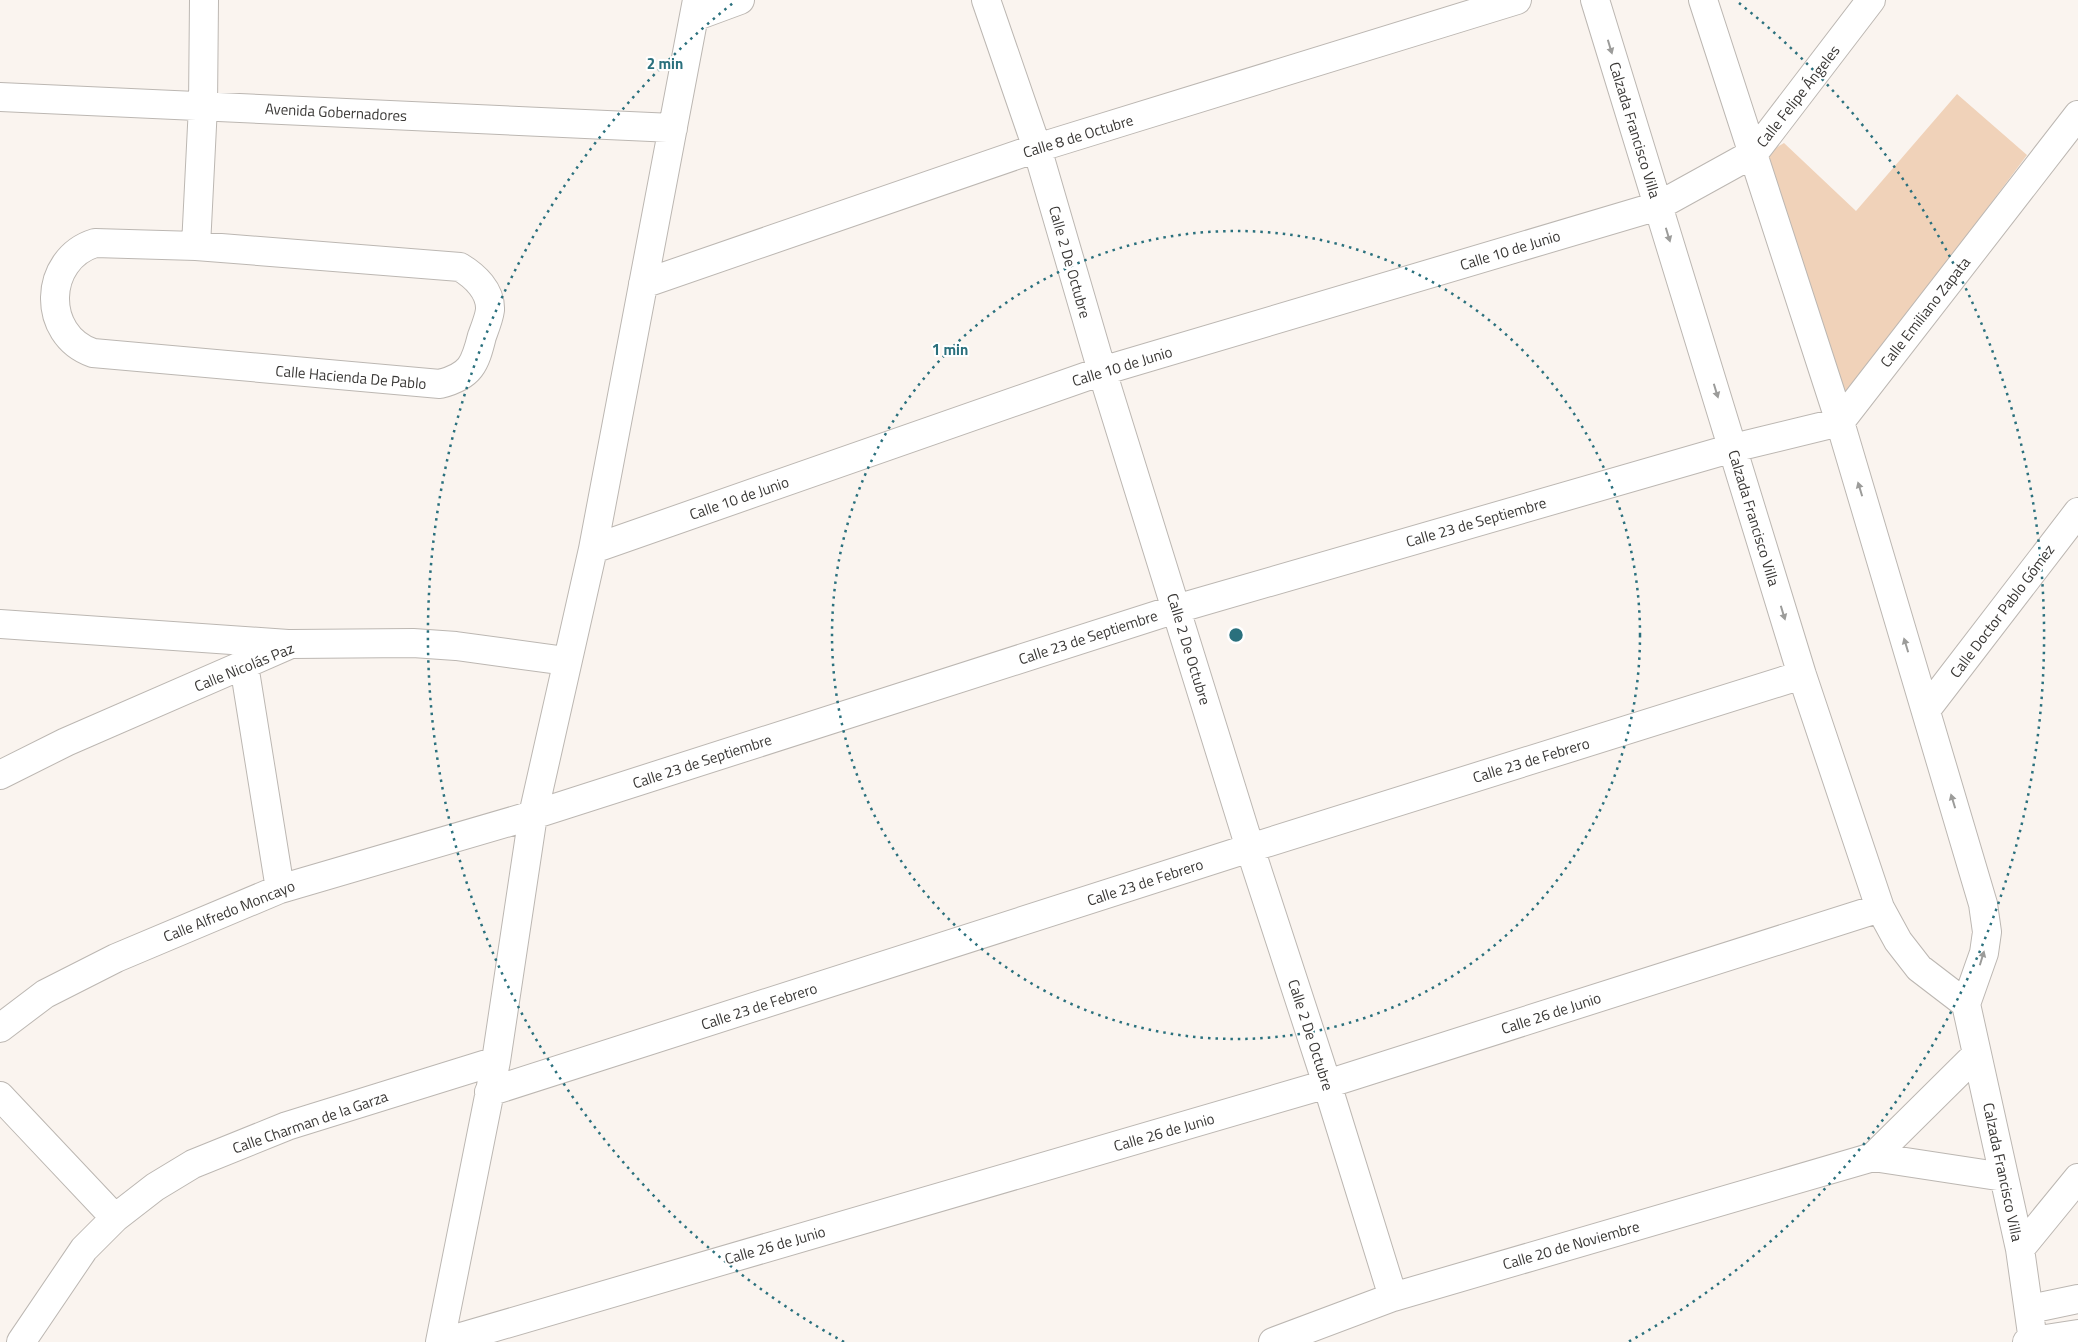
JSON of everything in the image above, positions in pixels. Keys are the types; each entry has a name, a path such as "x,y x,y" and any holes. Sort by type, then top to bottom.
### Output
{"street":[{"path":"196,246 203,106 204,0"},
{"path":"440,1342 496,1061 533,815 593,549 695,9 740,0"},
{"name":"Calle 2 De Octubre","path":"986,0 1037,148 1102,371 1250,848 1327,1084 1393,1297"},
{"name":"Calle 8 de Octubre","path":"643,284 1037,148 1517,0"},
{"name":"Calzada Francisco Villa","path":"1595,0 1802,675 1880,908 1898,942 1919,968 1966,1004 2020,1249 2030,1309 2030,1341"},
{"path":"1703,0 1840,422 1983,904 1987,932 1984,953 1966,1004"},
{"name":"Calle Felipe Ángeles","path":"1658,206 1754,153 1871,0"},
{"name":"Avenida Gobernadores","path":"0,97 673,128"},
{"name":"Calle Emiliano Zapata","path":"1840,422 2078,115"},
{"name":"Calle 10 de Junio","path":"593,549 1102,371 1658,206"},
{"name":"Calle Hacienda De Pablo","path":"96,243 196,246 460,267 471,273 481,285 487,295 490,309 475,361 466,373 455,380 427,384 93,353 72,342 63,331 54,303 62,266 72,255 85,246 96,243"},
{"path":"1733,448 1840,422"},
{"name":"Calle 23 de Septiembre","path":"533,815 1176,609 1733,448"},
{"name":"Calle Doctor Pablo Gómez","path":"1926,710 2078,512"},
{"path":"0,624 291,644"},
{"name":"Calle Nicolás Paz","path":"0,776 66,742 291,644 413,643 456,646 566,662"},
{"path":"244,665 280,889"},
{"name":"Calle 23 de Febrero","path":"489,1092 1250,848 1802,675"},
{"name":"Calle Alfredo Moncayo","path":"0,1028 45,994 116,958 280,889 533,815"},
{"name":"Calle 26 de Junio","path":"444,1342 1327,1084 1880,908"},
{"name":"Calle 20 de Noviembre","path":"1872,1157 1977,1054"},
{"name":"Calle Charman de la Garza","path":"21,1342 84,1249 115,1218 155,1187 193,1164 287,1126 496,1061"},
{"path":"0,1096 115,1218"},
{"name":"Calle 20 de Noviembre","path":"1273,1342 1393,1297 1872,1157 2004,1177"},
{"path":"2020,1249 2078,1178"},
{"path":"2030,1309 2078,1299"},
{"path":"2030,1341 2078,1334"}],"shaded area":[{"path":"1957,94 2027,155 1846,397 1764,155 1784,143 1856,211"}]}
